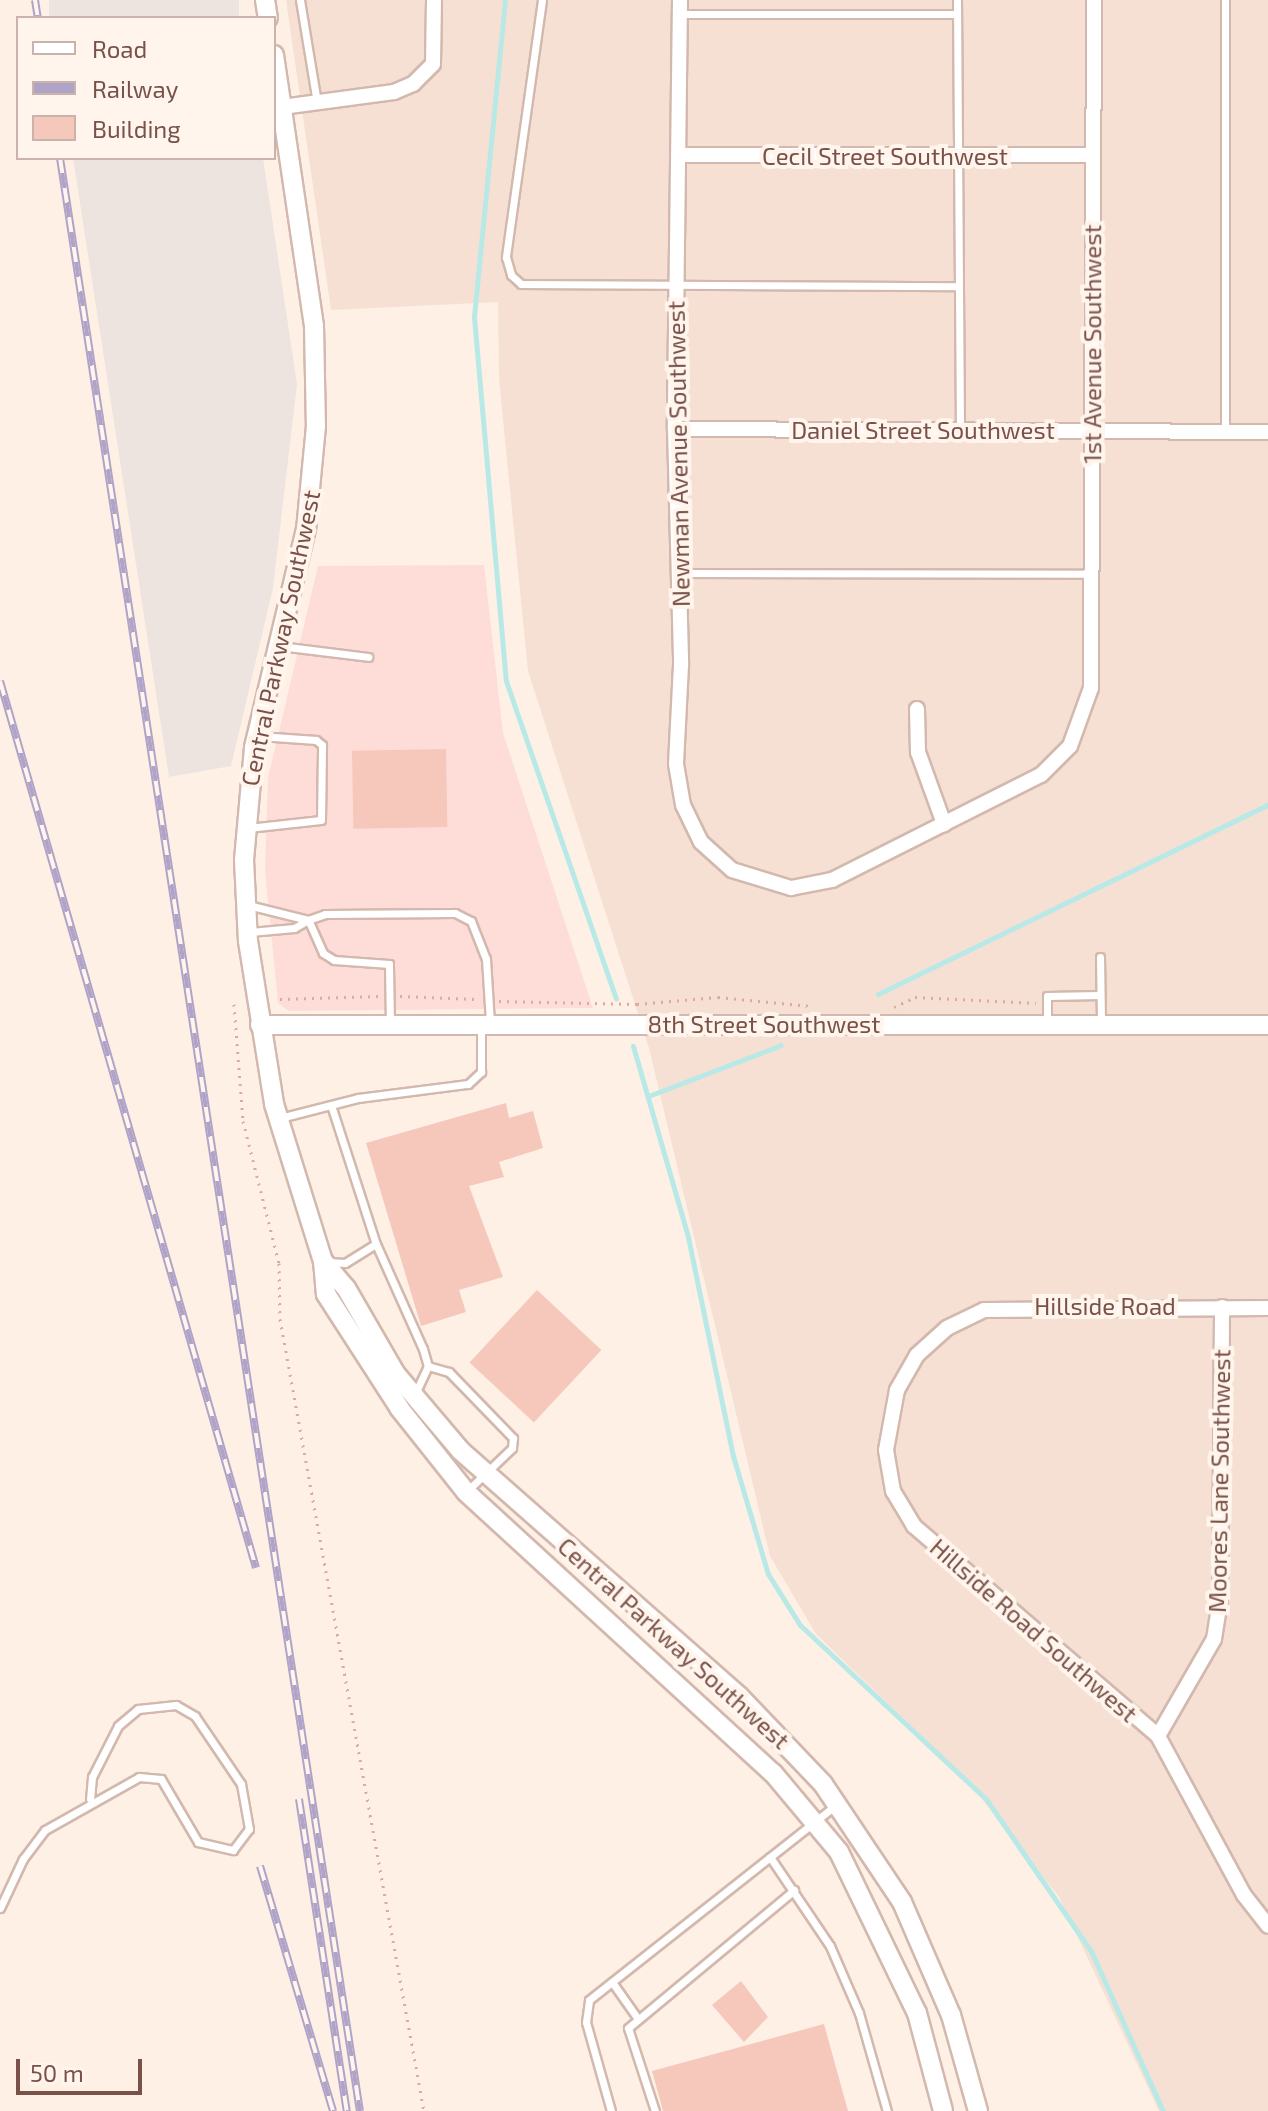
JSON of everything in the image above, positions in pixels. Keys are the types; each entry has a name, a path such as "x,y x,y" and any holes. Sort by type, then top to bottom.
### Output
{"street":[{"path":"282,107 394,92 433,64 434,0"},
{"name":"1st Avenue Southwest","path":"750,879 791,888 832,880 1041,775 1070,746 1091,688 1094,0"},
{"name":"Newman Avenue Southwest","path":"680,7 675,429 679,573 676,764 683,805 701,842 750,879"},
{"name":"Central Parkway Southwest","path":"276,68 317,383 306,529 257,736 246,828 247,932 278,1119 323,1261 332,1308 466,1492 761,1762 814,1821 864,1893 899,1968 943,2111"},
{"name":"Cecil Street Southwest","path":"678,155 1092,155"},
{"name":"Daniel Street Southwest","path":"675,429 1268,432"},
{"path":"917,709 918,752 944,824"},
{"name":"8th Street Southwest","path":"260,1025 1268,1025"},
{"name":"Central Parkway Southwest","path":"323,1261 414,1396 486,1474 739,1696 838,1804 902,1902 928,1958 978,2111"},
{"name":"Hillside Road","path":"947,1328 1005,1306 1268,1308"},
{"name":"Moores Lane Southwest","path":"1158,1736 1214,1639 1220,1600 1222,1307"},
{"name":"Hillside Road Southwest","path":"947,1328 917,1355 890,1410 888,1471 902,1509 928,1540 1158,1736 1244,1895 1268,1926"}],"lane":[{"path":"300,0 317,103"},
{"path":"542,0 506,257 511,275 535,285 676,289 959,286"},
{"path":"957,0 960,430"},
{"path":"1225,0 1225,431"},
{"path":"680,7 957,14"},
{"path":"679,573 1092,574"},
{"path":"278,645 368,657"},
{"path":"246,828 321,820 322,745 316,740 257,736"},
{"path":"246,905 308,920"},
{"path":"247,932 294,928 325,914 455,913 471,921 481,939 489,1000 477,1079 331,1105 278,1119"},
{"path":"308,920 323,953 334,960 389,964 390,1024"},
{"path":"1100,957 1101,1025"},
{"path":"1047,1025 1047,996 1100,995"},
{"path":"331,1105 376,1244 428,1366 414,1396"},
{"path":"323,1261 345,1263 376,1244"},
{"path":"428,1366 449,1372 513,1438 486,1474 466,1492"},
{"path":"0,1908 23,1859 45,1830 90,1799 139,1777 161,1779 198,1842 233,1850 249,1829 241,1784 195,1716 176,1705 138,1709 118,1726 92,1777 90,1799"},
{"path":"611,2111 586,2022 589,2000 838,1804"},
{"path":"770,1857 830,1946 859,2013 887,2111"},
{"path":"655,2111 628,2028 794,1890"},
{"path":"612,1982 638,2019"}],"path":[{"path":"280,999 390,996 637,1004 718,997 824,1006"},
{"path":"881,1007 915,997 1047,1004"},
{"path":"234,1004 243,1121 279,1263 280,1319 424,2111"}],"shaded area":[{"path":"49,0 239,0 239,16 49,16"},
{"path":"286,0 1268,0 1268,2111 1159,2111 1059,1897 967,1780 816,1634 770,1556 649,1048 528,671 499,379 498,302 331,310"},
{"path":"73,160 263,160 297,384 273,588 231,766 169,777"},
{"path":"484,565 503,733 593,1008 289,1011 278,1003 265,870 268,778 318,566"}],"building":[{"path":"446,749 447,827 353,829 352,751"},
{"path":"506,1103 509,1118 533,1111 543,1148 499,1162 504,1177 469,1186 503,1277 459,1290 466,1312 421,1326 366,1143"},
{"path":"537,1290 601,1350 534,1422 469,1362"},
{"path":"741,1981 768,2017 744,2042 712,2005"},
{"path":"824,2024 848,2111 663,2111 652,2071"}],"waterway":[{"path":"505,0 474,317 506,681 616,999"},
{"path":"878,994 1268,805"},
{"path":"651,1095 781,1045"},
{"path":"633,1046 688,1237 733,1456 768,1574 800,1625 986,1799 1091,1951 1163,2111"}],"railway":[{"path":"35,0 38,16"},
{"path":"60,160 360,2111"},
{"path":"0,681 256,1568"},
{"path":"299,1799 347,2111"},
{"path":"260,1866 333,2111"}]}
